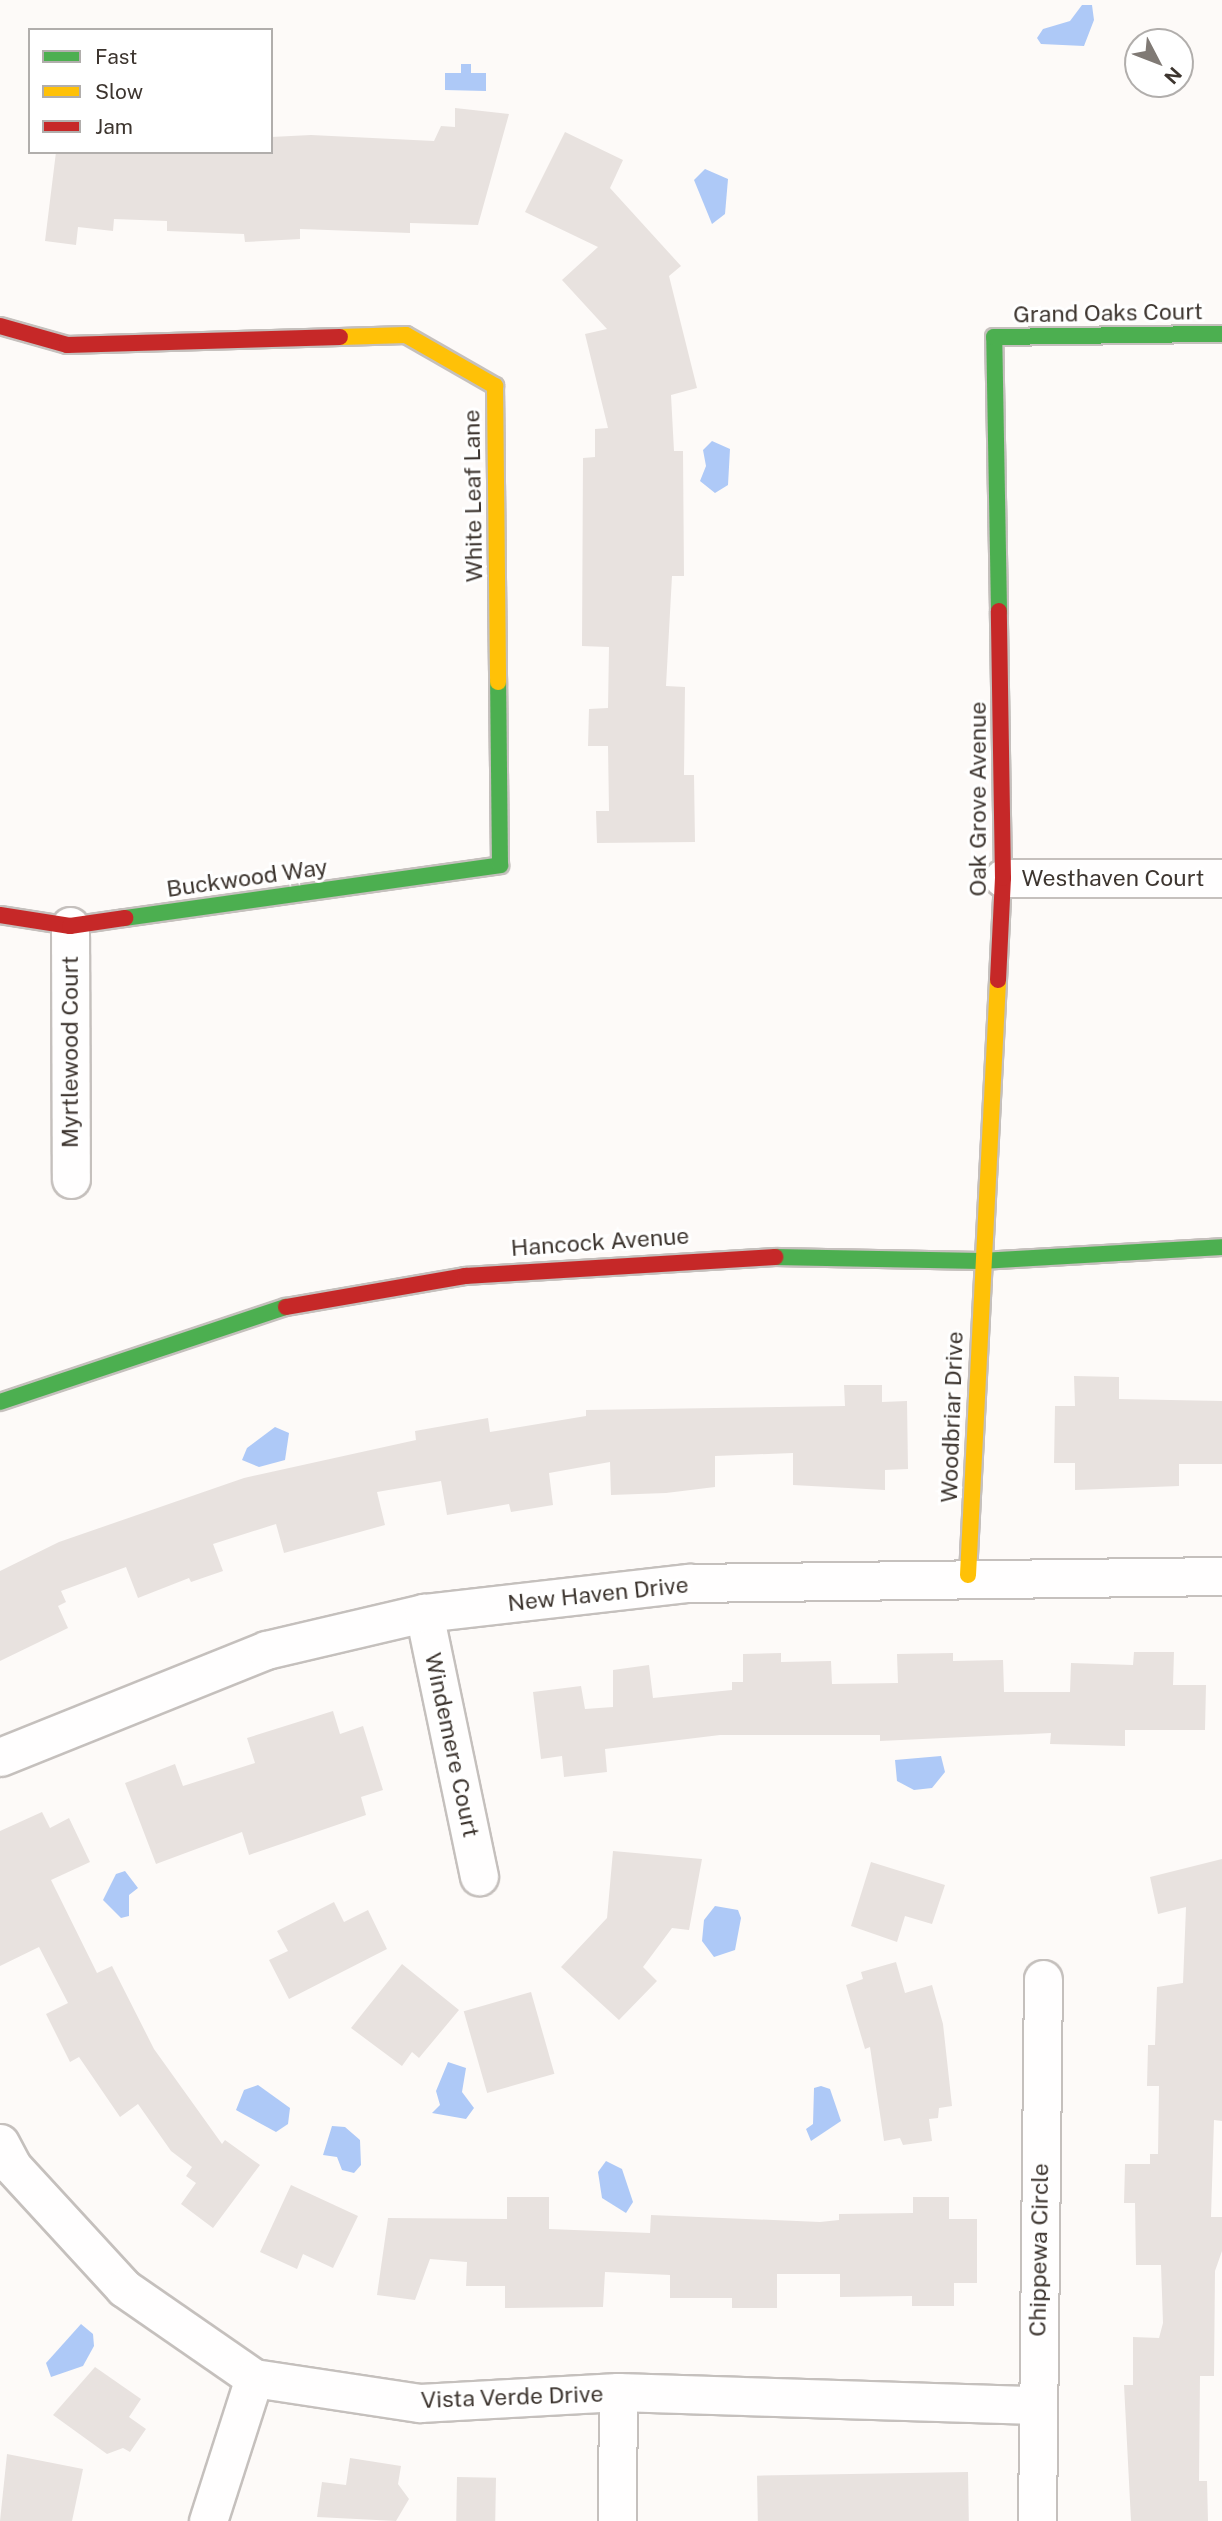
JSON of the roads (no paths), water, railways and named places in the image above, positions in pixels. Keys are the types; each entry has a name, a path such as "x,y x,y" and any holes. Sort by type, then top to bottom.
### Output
{"street":[{"name":"White Leaf Lane","path":"0,326 67,345 406,335 495,386 500,865"},
{"name":"Grand Oaks Court","path":"995,337 1222,334"},
{"name":"Oak Grove Avenue","path":"981,1261 1003,878 995,337"},
{"name":"Buckwood Way","path":"0,915 70,926 500,865"},
{"name":"Westhaven Court","path":"1003,878 1222,878"},
{"name":"Myrtlewood Court","path":"70,926 71,1179"},
{"name":"Hancock Avenue","path":"0,1402 234,1319 412,1283 572,1263 738,1256 981,1261 1222,1247"},
{"name":"Woodbriar Drive","path":"968,1575 981,1261"},
{"name":"New Haven Drive","path":"0,1757 266,1650 424,1613 689,1583 968,1575 1222,1576"},
{"name":"Windemere Court","path":"424,1613 480,1877"},
{"name":"Chippewa Circle","path":"1037,2521 1036,2405 1043,1979"},
{"name":"Vista Verde Drive","path":"0,2143 12,2166 124,2288 254,2378 420,2403 618,2392 1036,2405"},
{"path":"208,2521 254,2378"},
{"path":"617,2521 618,2392"}],"water":[{"path":"1082,5 1092,5 1094,20 1084,46 1041,44 1037,38 1043,29 1070,21"},
{"path":"461,64 471,64 471,73 486,73 486,91 445,90 445,73 461,73"},
{"path":"705,169 728,179 725,214 712,224 694,180"},
{"path":"712,441 730,449 728,485 715,493 700,481 706,466 703,450"},
{"path":"275,1427 289,1433 285,1460 259,1467 242,1460 247,1448"},
{"path":"941,1756 945,1772 932,1788 914,1790 897,1781 895,1760"},
{"path":"125,1871 138,1888 129,1895 129,1916 121,1918 103,1900 116,1874"},
{"path":"715,1906 738,1910 741,1918 735,1950 714,1957 702,1941 704,1920"},
{"path":"448,2062 466,2068 462,2092 474,2108 466,2119 432,2113 440,2105 436,2091"},
{"path":"258,2085 290,2108 288,2124 276,2132 236,2110 244,2090"},
{"path":"821,2086 830,2089 841,2121 811,2141 806,2129 813,2124 814,2088"},
{"path":"332,2126 345,2127 360,2140 361,2165 354,2173 342,2170 337,2157 323,2155"},
{"path":"606,2161 622,2169 633,2202 626,2213 602,2198 598,2172"},
{"path":"81,2324 93,2334 94,2346 83,2366 51,2377 46,2363"}]}
